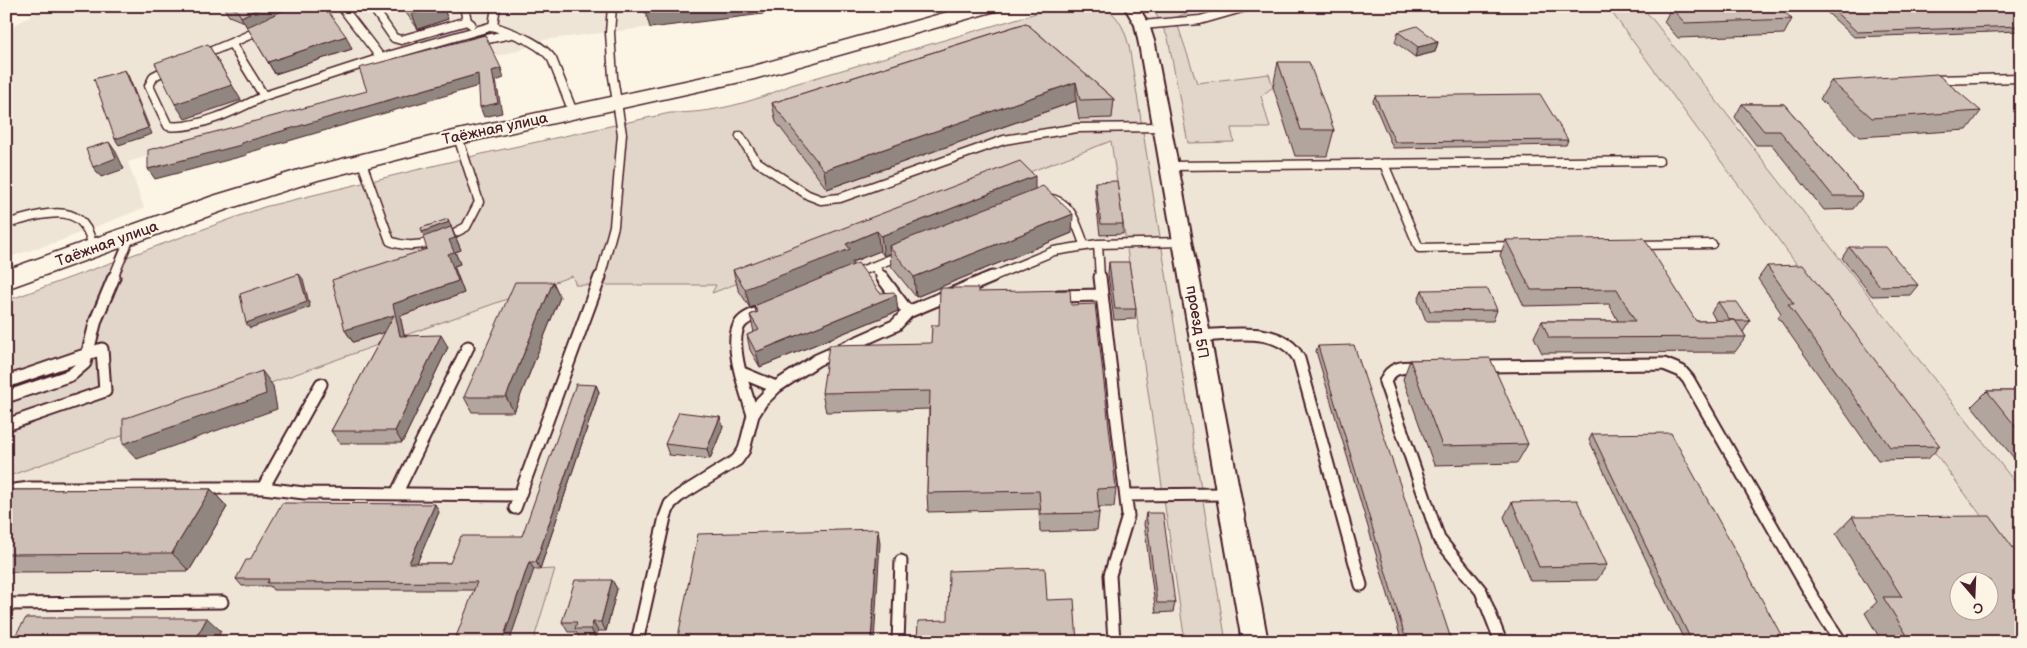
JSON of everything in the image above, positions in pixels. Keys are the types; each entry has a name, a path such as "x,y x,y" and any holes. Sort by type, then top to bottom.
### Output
{"highway":[{"name":"Таёжная улица","path":"6,280 269,186 361,160 772,69 992,6"}],"street":[{"name":"проезд 5П","path":"1131,6 1142,25 1255,642"}],"lane":[{"path":"341,6 381,58"},
{"path":"372,6 394,38 401,40 467,21"},
{"path":"464,6 467,21 478,28"},
{"path":"493,26 496,6"},
{"path":"515,508 598,285 614,226 622,134 610,33 612,6"},
{"path":"1142,25 1200,20 1249,6"},
{"path":"267,27 154,76 149,86 168,126 182,128 239,110 264,96 478,28 493,26 535,44 547,52 573,112"},
{"path":"401,62 462,44 511,34"},
{"path":"232,43 264,96"},
{"path":"1918,80 2021,78"},
{"path":"740,136 756,161 808,195 821,200 840,198 1004,140 1077,128 1161,127"},
{"path":"361,160 390,241 396,246 418,245 466,227 479,202 458,137"},
{"path":"1168,166 1659,161"},
{"path":"1384,164 1419,248 1526,246"},
{"path":"1033,202 1052,198 1062,200 1069,207 1084,244"},
{"path":"6,224 42,215 59,214 71,216 82,222 89,230 93,249"},
{"path":"6,397 71,375 86,363 96,320 131,235"},
{"path":"637,642 664,517 670,504 679,496 737,460 744,450 753,415 762,402 776,388 817,360 896,326 908,312 1054,251 1084,244 1182,242"},
{"path":"1098,244 1101,295 1109,339 1128,516 1127,525 1110,575 1109,586 1114,642"},
{"path":"1624,245 1712,244"},
{"path":"847,277 909,252"},
{"path":"874,266 908,312"},
{"path":"1051,296 1101,295"},
{"path":"942,298 972,297"},
{"path":"753,415 734,334 748,317 775,306"},
{"path":"1199,336 1236,335 1276,339 1287,343 1294,350 1299,359 1361,585"},
{"path":"396,494 468,347"},
{"path":"6,382 102,349 105,391 6,425"},
{"path":"1469,366 1664,364 1681,371 1688,379 1823,615 1841,642"},
{"path":"1430,367 1392,369 1387,375 1385,382 1439,539 1448,553 1477,583 1488,604 1501,642"},
{"path":"742,373 776,388"},
{"path":"263,488 321,384"},
{"path":"6,491 30,488 263,488 304,494 520,495"},
{"path":"1126,495 1227,494"},
{"path":"898,642 901,560"},
{"path":"6,604 222,602"}],"shaded area":[{"path":"48,6 761,6 763,14 542,40 523,49 321,105 128,162 144,208 57,242 6,258 6,30"},
{"path":"1060,6 1086,6 1105,9 1119,21 1129,46 1226,642 1185,642 1111,141 712,293 716,285 576,285 572,276 6,477 6,301 264,207 486,153 670,113 686,113 732,106 791,85"},
{"path":"1073,6 2021,6 2021,642 6,642 6,341 689,120"},
{"path":"1152,6 1211,6 1179,16 1177,23 1197,83 1269,74 1273,87 1261,96 1270,128 1231,128 1234,142 1188,143 1168,38"},
{"path":"1607,6 1640,6 1650,16 2021,490 2021,570"},
{"path":"555,569 533,642 509,642 533,570"}],"building":[{"path":"228,6 264,6 241,17 237,10"},
{"path":"293,6 324,6 346,36 268,62 247,27"},
{"path":"406,6 437,6 412,14"},
{"path":"645,6 676,6 645,10"},
{"path":"1778,6 1792,19 1685,23 1671,8"},
{"path":"1829,6 2021,6 2021,26 1857,32"},
{"path":"1026,23 1114,99 1080,100 1076,82 824,170 772,103"},
{"path":"1417,26 1438,42 1418,47 1398,32"},
{"path":"485,35 501,68 492,71 498,103 480,107 478,74 241,143 241,145 148,169 148,150 367,91 359,68"},
{"path":"208,44 232,85 175,104 155,63"},
{"path":"1278,62 1309,62 1334,130 1301,130"},
{"path":"125,70 148,128 115,139 94,79"},
{"path":"1937,74 1981,111 1872,118 1831,81"},
{"path":"1540,94 1568,140 1395,142 1375,96"},
{"path":"1742,104 1784,104 1863,196 1833,196 1780,131 1764,131"},
{"path":"109,142 116,158 93,167 86,149"},
{"path":"1020,161 1035,176 881,236 877,231 846,244 850,249 745,289 733,270"},
{"path":"1117,181 1123,224 1101,224 1095,182"},
{"path":"1043,186 1073,214 914,277 889,246"},
{"path":"448,219 449,222 422,232 421,228"},
{"path":"451,227 455,238 449,240 454,252 448,254 458,281 393,304 400,336 441,335 395,431 331,431 394,315 345,330 332,280 427,249 423,237"},
{"path":"1644,238 1696,321 1735,320 1746,337 1549,338 1542,321 1635,321 1617,289 1531,290 1506,240"},
{"path":"1849,247 1886,247 1918,285 1880,286"},
{"path":"1109,262 1129,262 1136,309 1115,309"},
{"path":"858,263 880,293 894,292 896,295 756,352 747,335 759,330 750,315 758,312 754,306"},
{"path":"1803,265 1940,446 1890,447 1788,304 1794,304 1767,266"},
{"path":"299,274 307,302 246,323 240,294"},
{"path":"515,282 553,282 506,397 464,397"},
{"path":"940,288 978,288 978,292 1070,290 1071,305 1095,304 1116,488 1097,489 1099,513 1041,514 1039,491 927,493 930,391 822,393 829,345 931,343 932,325 939,325"},
{"path":"1488,289 1497,310 1430,311 1422,290"},
{"path":"1718,302 1737,302 1750,321 1730,320"},
{"path":"1354,345 1451,639 1406,640 1318,346"},
{"path":"1490,358 1528,444 1442,446 1410,360"},
{"path":"262,371 266,394 123,444 123,419"},
{"path":"576,384 596,385 536,562 529,562 502,642 454,642 477,582 267,583 269,579 236,579 246,560 250,560 282,503 435,504 409,563 450,563 461,536 522,536"},
{"path":"1987,391 2021,391 2021,433"},
{"path":"679,412 720,417 707,449 665,444"},
{"path":"1671,433 1785,642 1692,642 1592,434"},
{"path":"211,489 172,553 6,554 6,490"},
{"path":"1577,500 1607,565 1539,567 1512,502"},
{"path":"1146,513 1163,513 1175,603 1157,603"},
{"path":"1990,516 2021,559 2021,639 1910,640 1883,597 1902,597 1852,517"},
{"path":"878,529 871,642 677,642 698,534"},
{"path":"1045,568 1047,600 1074,599 1077,642 917,642 918,621 948,620 949,571"},
{"path":"575,580 612,580 601,622 593,622 591,629 575,629 577,622 562,622"},
{"path":"26,618 207,618 194,642 11,642"}]}
